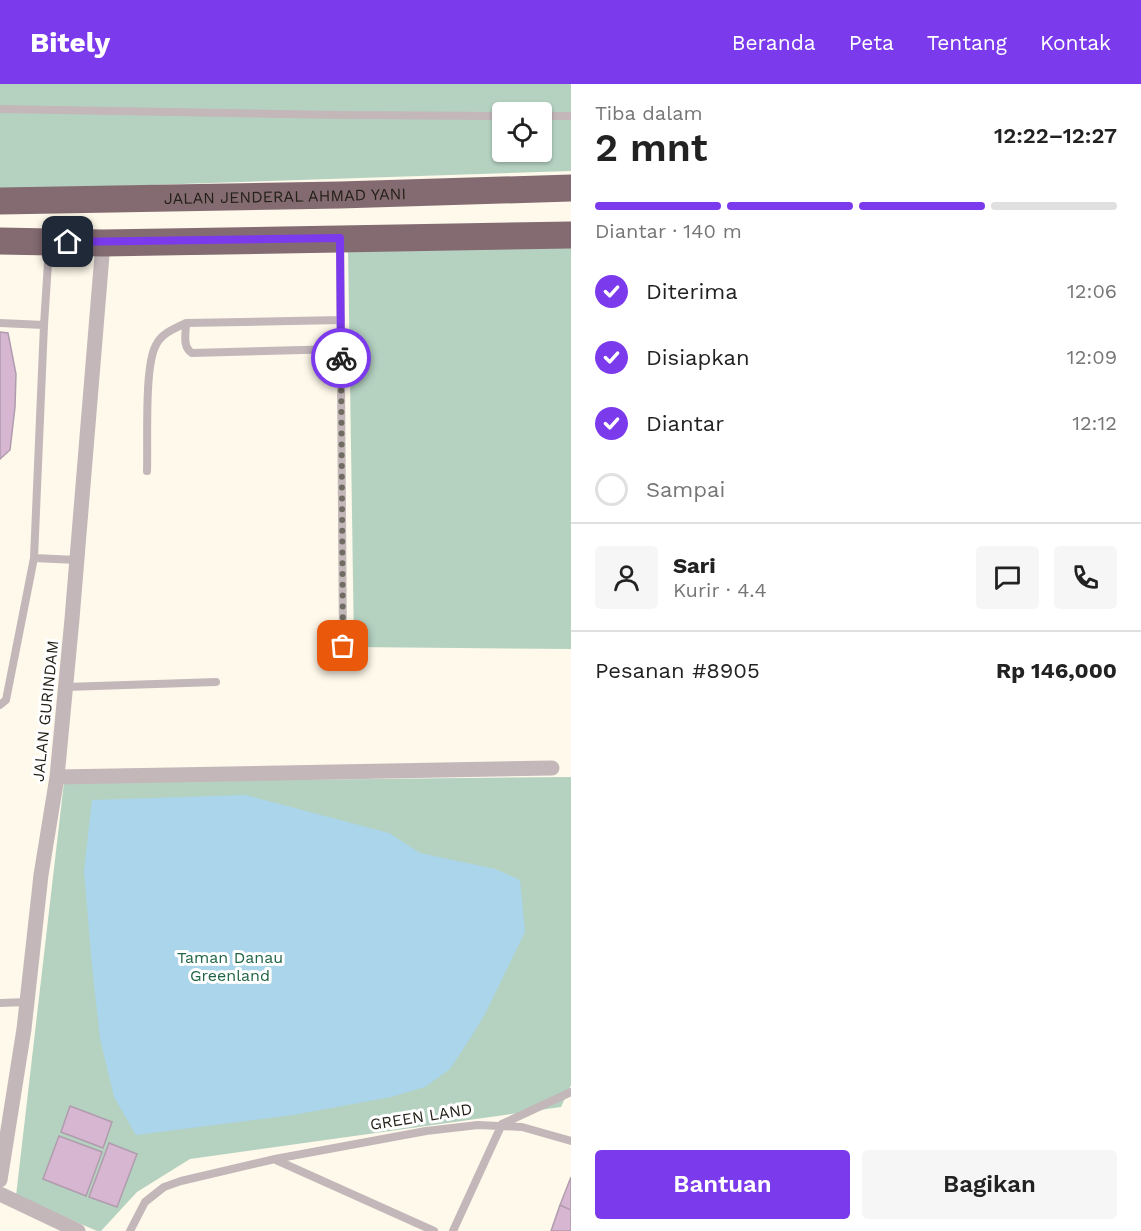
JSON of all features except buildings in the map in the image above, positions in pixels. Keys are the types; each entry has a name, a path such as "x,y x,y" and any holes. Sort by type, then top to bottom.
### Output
{"highway":[{"name":"JALAN JENDERAL AHMAD YANI","path":"0,201 571,188"},
{"path":"340,195 340,238"},
{"path":"0,241 103,243 571,235"}],"street":[{"name":"JALAN GURINDAM","path":"0,1180 5,1119 27,1002 41,875 57,777 103,243"},
{"path":"57,777 552,768"},
{"path":"0,1194 78,1231"}],"lane":[{"path":"0,109 492,116"},
{"path":"552,116 571,116"},
{"path":"340,238 343,646"},
{"path":"0,705 6,700 34,558 50,242"},
{"path":"147,471 150,365 156,345 166,333 186,323 341,320"},
{"path":"0,323 44,325"},
{"path":"186,323 186,345 188,351 192,353 341,349"},
{"path":"34,558 77,560"},
{"path":"66,687 216,682"},
{"path":"0,1003 27,1002"},
{"path":"453,1231 502,1124 571,1092"},
{"name":"GREEN LAND","path":"130,1231 145,1202 164,1187 275,1159 426,1131 478,1125 502,1124 522,1127 571,1142"},
{"path":"275,1159 434,1231"}],"green space":[{"path":"0,84 571,84 571,171 0,190"},
{"path":"571,245 571,649 354,647 348,246"},
{"name":"Taman Danau Greenland","path":"571,777 571,1085 561,1107 190,1159 137,1192 101,1231 16,1196 64,782"}],"water":[{"path":"246,795 389,833 420,853 495,869 520,880 525,932 485,1014 471,1037 450,1069 425,1087 391,1097 293,1115 136,1135 114,1097 100,1038 84,871 92,800"}],"way so far":[{"path":"341,358 343,646"}],"route":[{"path":"68,242 340,238 341,358"}]}
